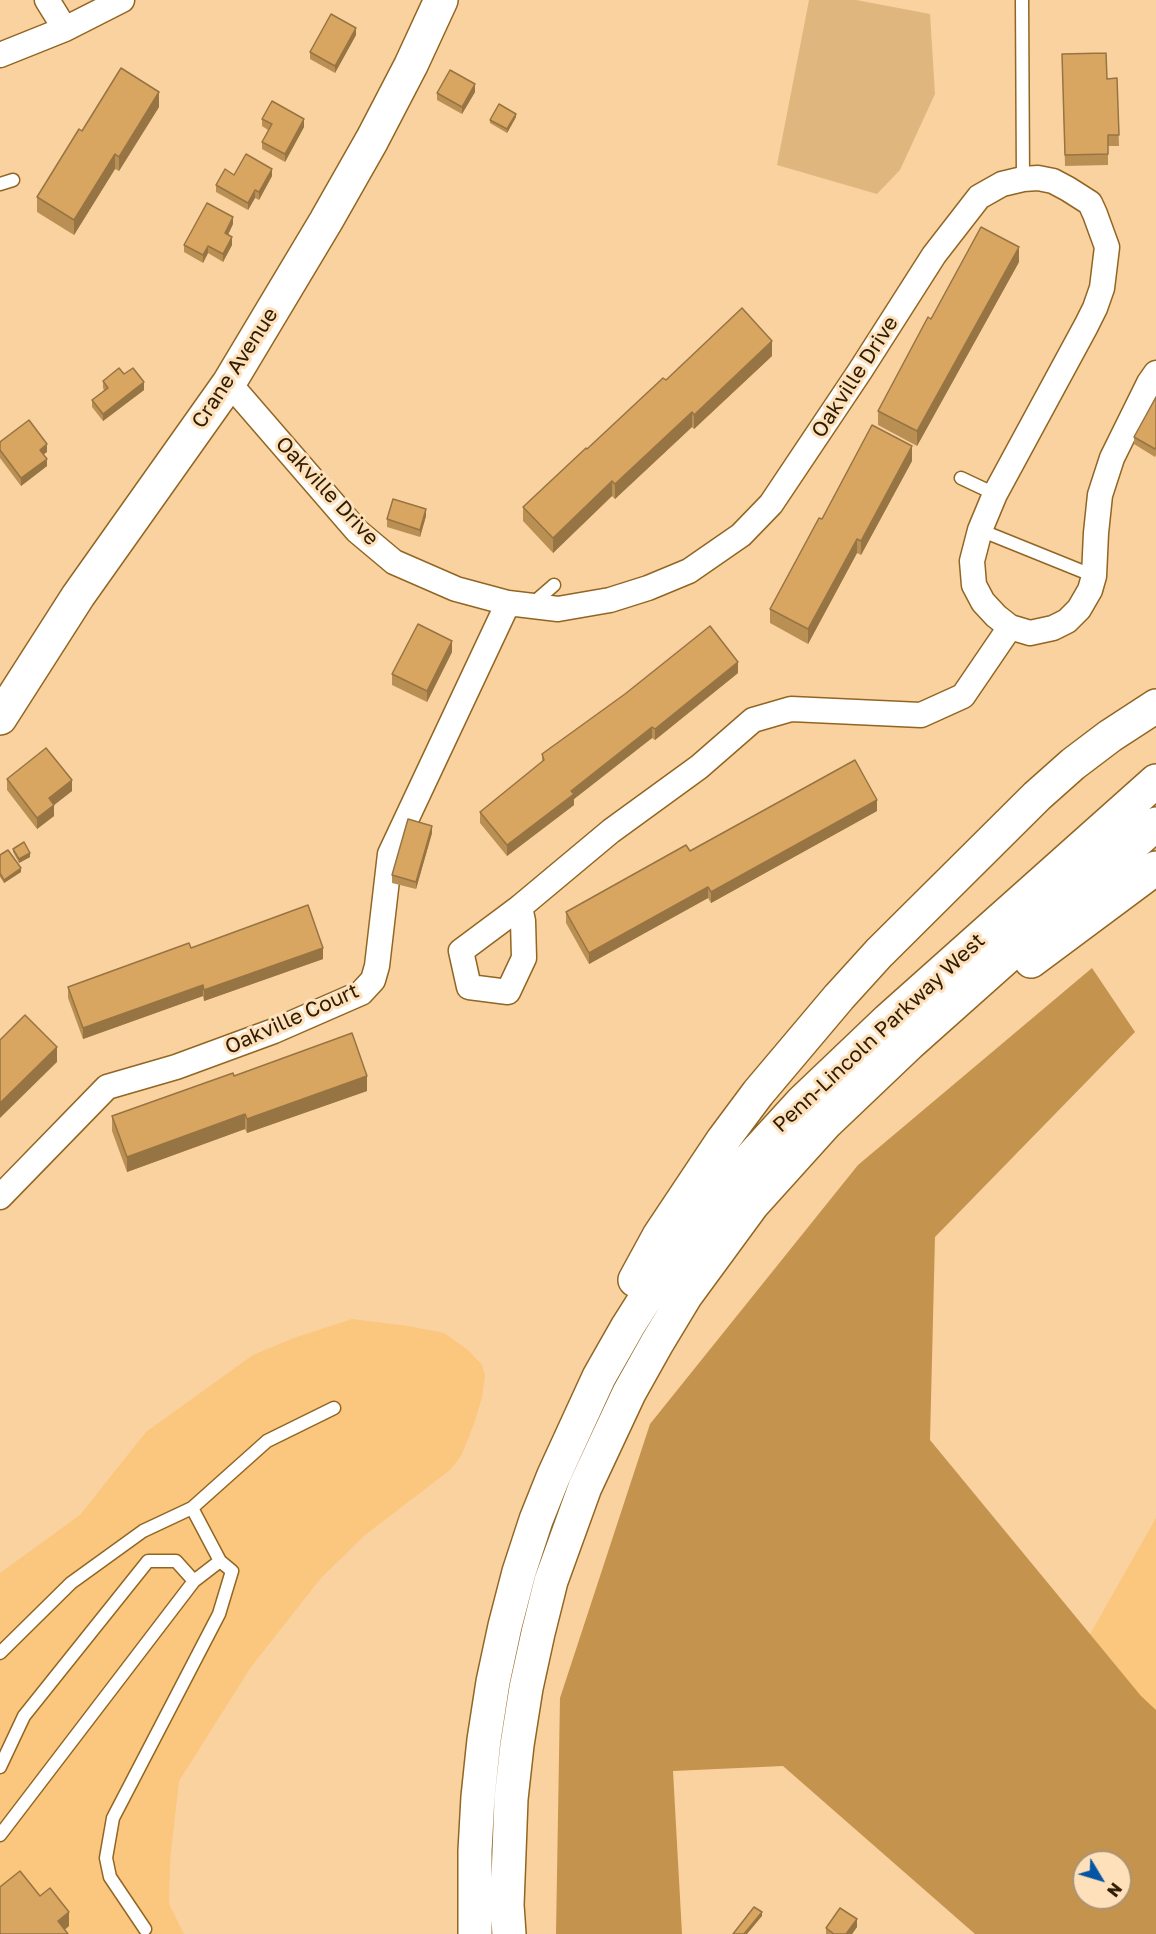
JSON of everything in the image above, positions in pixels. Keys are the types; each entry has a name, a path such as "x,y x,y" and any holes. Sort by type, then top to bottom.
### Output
{"main road":[{"name":"Crane Avenue","path":"0,718 78,596 229,383 372,140 441,0"},
{"path":"554,1475 634,1281 690,1188 758,1093 879,953 1037,796 1073,764 1110,736 1156,706"},
{"name":"Penn-Lincoln Parkway West","path":"475,1934 474,1873 484,1740 493,1682 519,1572 554,1475 599,1377 628,1326 659,1277 727,1184 803,1101 844,1060 1156,781"},
{"name":"Penn-Lincoln Parkway West","path":"509,1934 507,1894 511,1799 517,1745 526,1688 551,1581 585,1487 629,1393 651,1353 686,1295 718,1249 752,1205 826,1123 866,1084 1156,824"},
{"path":"866,1084 1156,868"}],"street":[{"path":"47,0 65,29"},
{"path":"0,55 65,29 122,0"},
{"name":"Oakville Drive","path":"229,383 357,531 394,562 456,589 519,604 558,609 610,600 648,588 689,571 741,535 771,504 854,381 934,255 979,197 1002,184 1023,179 1038,178 1053,182 1090,203 1107,247 1107,257 1102,288 1095,308 995,494 980,530 972,561 974,585 983,602 1010,627"},
{"path":"520,907 611,831 699,767 753,720 791,709 841,708 921,715 963,696 1010,627 1030,633 1053,628 1067,621 1085,600 1094,576 1095,533 1100,495 1112,458 1156,373"},
{"name":"Oakville Court","path":"0,1197 107,1087 176,1067 274,1031 361,993 372,980 377,966 390,854 519,604"}],"lane":[{"path":"1022,0 1023,179"},
{"path":"0,184 13,180"},
{"path":"961,478 995,494"},
{"path":"980,530 1094,576"},
{"path":"519,604 554,585"},
{"path":"0,1653 71,1583 143,1531 192,1508 267,1441 334,1408"},
{"path":"145,1929 110,1877 106,1858 113,1818 219,1614 232,1571 220,1561 192,1508"},
{"path":"0,1767 24,1716 148,1561 176,1561 194,1581"},
{"path":"0,1835 194,1581 220,1561"}],"shaded area":[{"path":"809,0 856,0 930,14 935,94 900,170 877,194 777,165"},
{"path":"1092,968 1135,1032 935,1237 930,1440 1141,1696 1156,1710 1156,1934 975,1934 783,1766 673,1771 682,1934 556,1934 560,1698 650,1424 858,1165"},
{"path":"352,1319 444,1333 468,1350 482,1365 485,1376 482,1397 461,1456 450,1470 365,1535 321,1578 251,1667 179,1781 170,1860 169,1904 184,1934 0,1934 0,1573 80,1515 146,1432 253,1355 294,1338"},
{"path":"1156,1518 1156,1760 1060,1687"}],"building":[{"path":"331,14 356,28 335,66 310,52"},
{"path":"1106,53 1107,79 1117,78 1119,135 1108,135 1108,154 1065,155 1062,54"},
{"path":"121,68 159,92 119,157 115,154 74,220 37,197 79,129 82,131"},
{"path":"450,70 475,84 462,107 437,93"},
{"path":"272,101 304,119 285,154 262,142 272,124 262,119"},
{"path":"499,104 516,114 507,129 490,120"},
{"path":"246,154 272,169 259,192 255,190 248,203 216,185 225,169 234,175"},
{"path":"207,203 233,217 225,233 232,237 223,254 208,246 203,255 184,245"},
{"path":"981,227 1019,247 917,431 878,411 928,317 931,319"},
{"path":"742,308 772,341 694,415 692,412 615,484 612,481 553,538 523,507 663,378 666,380"},
{"path":"119,368 124,374 133,368 144,382 103,414 92,400 108,388 103,381"},
{"path":"1156,397 1156,447 1155,449 1134,437"},
{"path":"29,420 47,444 40,450 47,459 21,478 0,450 0,442"},
{"path":"872,425 912,446 861,541 857,539 808,629 770,609 819,518 822,519"},
{"path":"393,499 426,509 420,530 387,519"},
{"path":"418,624 452,641 427,691 392,674"},
{"path":"710,626 738,662 655,729 652,727 571,791 574,794 507,845 480,812 544,760 542,754 625,694"},
{"path":"46,748 72,780 49,798 54,805 37,818 7,779"},
{"path":"855,760 877,800 711,892 708,887 589,953 566,912 686,845 690,851"},
{"path":"408,819 432,826 416,882 392,875"},
{"path":"24,842 30,853 19,859 13,849"},
{"path":"8,850 21,868 4,880 0,873 0,855"},
{"path":"308,905 323,948 204,990 203,985 83,1028 68,987 189,943 191,948"},
{"path":"25,1015 57,1047 0,1103 0,1040"},
{"path":"352,1033 367,1076 247,1119 245,1114 127,1157 112,1116 233,1073 234,1076"},
{"path":"20,1871 40,1896 50,1888 69,1912 58,1921 68,1934 0,1934 0,1887"},
{"path":"754,1907 762,1912 744,1934 733,1934"},
{"path":"840,1908 857,1919 846,1934 834,1934 826,1928"}]}
